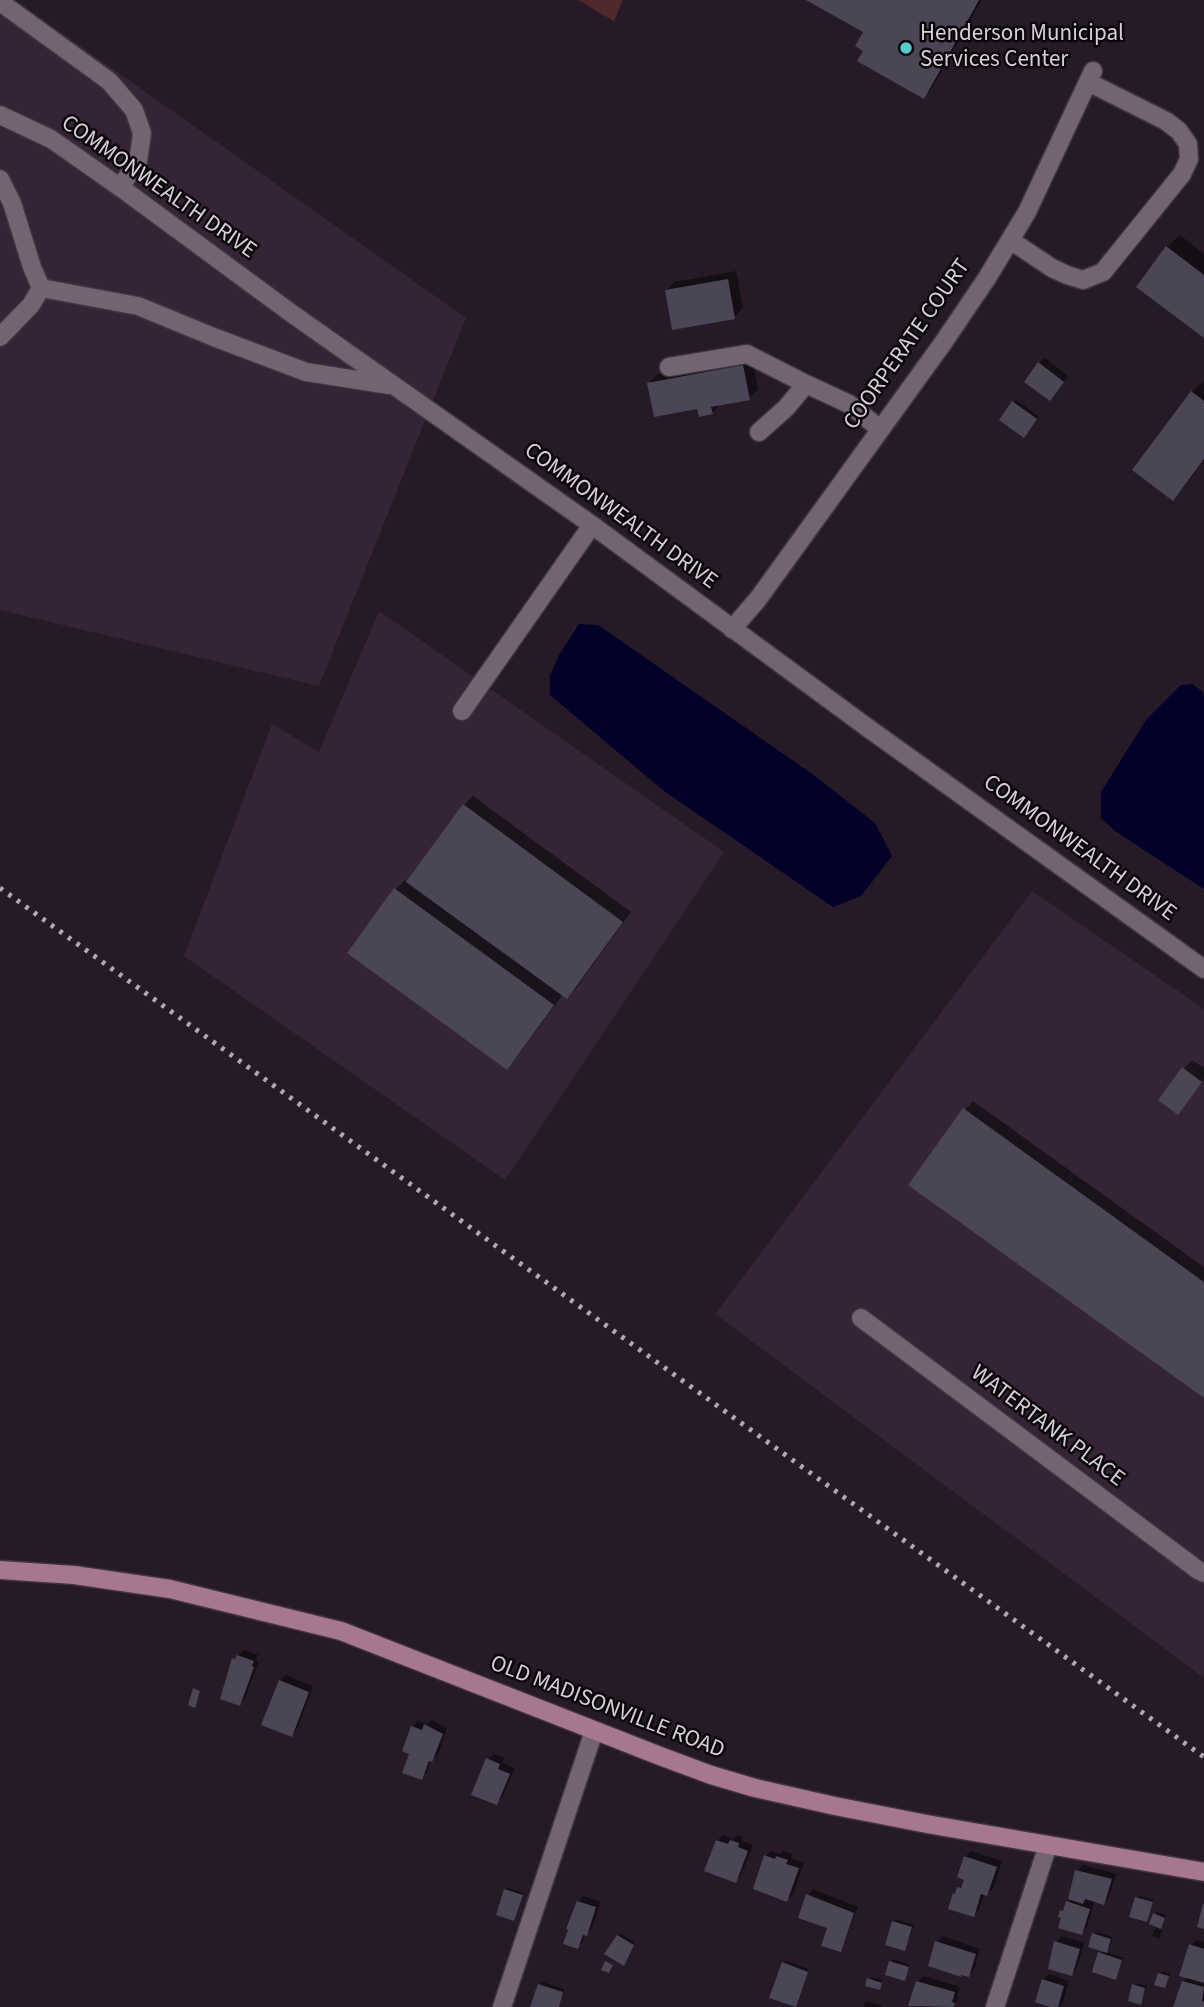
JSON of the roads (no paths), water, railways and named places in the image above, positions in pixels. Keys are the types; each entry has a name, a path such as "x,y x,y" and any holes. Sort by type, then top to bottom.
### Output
{"main road":[{"name":"OLD MADISONVILLE ROAD","path":"0,1570 74,1575 170,1589 341,1631 710,1775 755,1788 835,1806 1204,1871"}],"street":[{"path":"0,2 109,81 134,110 142,133 138,162 120,187"},
{"name":"COORPERATE COURT","path":"732,629 758,599 950,332 1010,240 1027,212 1090,76 1166,121 1188,144 1189,159 1182,174 1103,272 1083,280 1068,275 1052,268 1010,240"},
{"name":"COMMONWEALTH DRIVE","path":"0,115 51,139 120,187 291,313 592,525 1204,969"},
{"path":"0,179 12,203 41,288"},
{"path":"0,337 31,305 41,288"},
{"path":"41,288 138,306 306,372 396,386"},
{"path":"669,367 747,354 849,404 880,429"},
{"path":"759,432 786,408 806,384"},
{"path":"462,711 592,525"},
{"name":"WATERTANK PLACE","path":"861,1318 1204,1573"},
{"path":"502,2007 594,1731"},
{"path":"995,2007 1048,1845"}],"railway":[{"path":"0,888 1204,1757"}],"place":[{"name":"Henderson Municipal Services Center","path":"906,48"}]}
